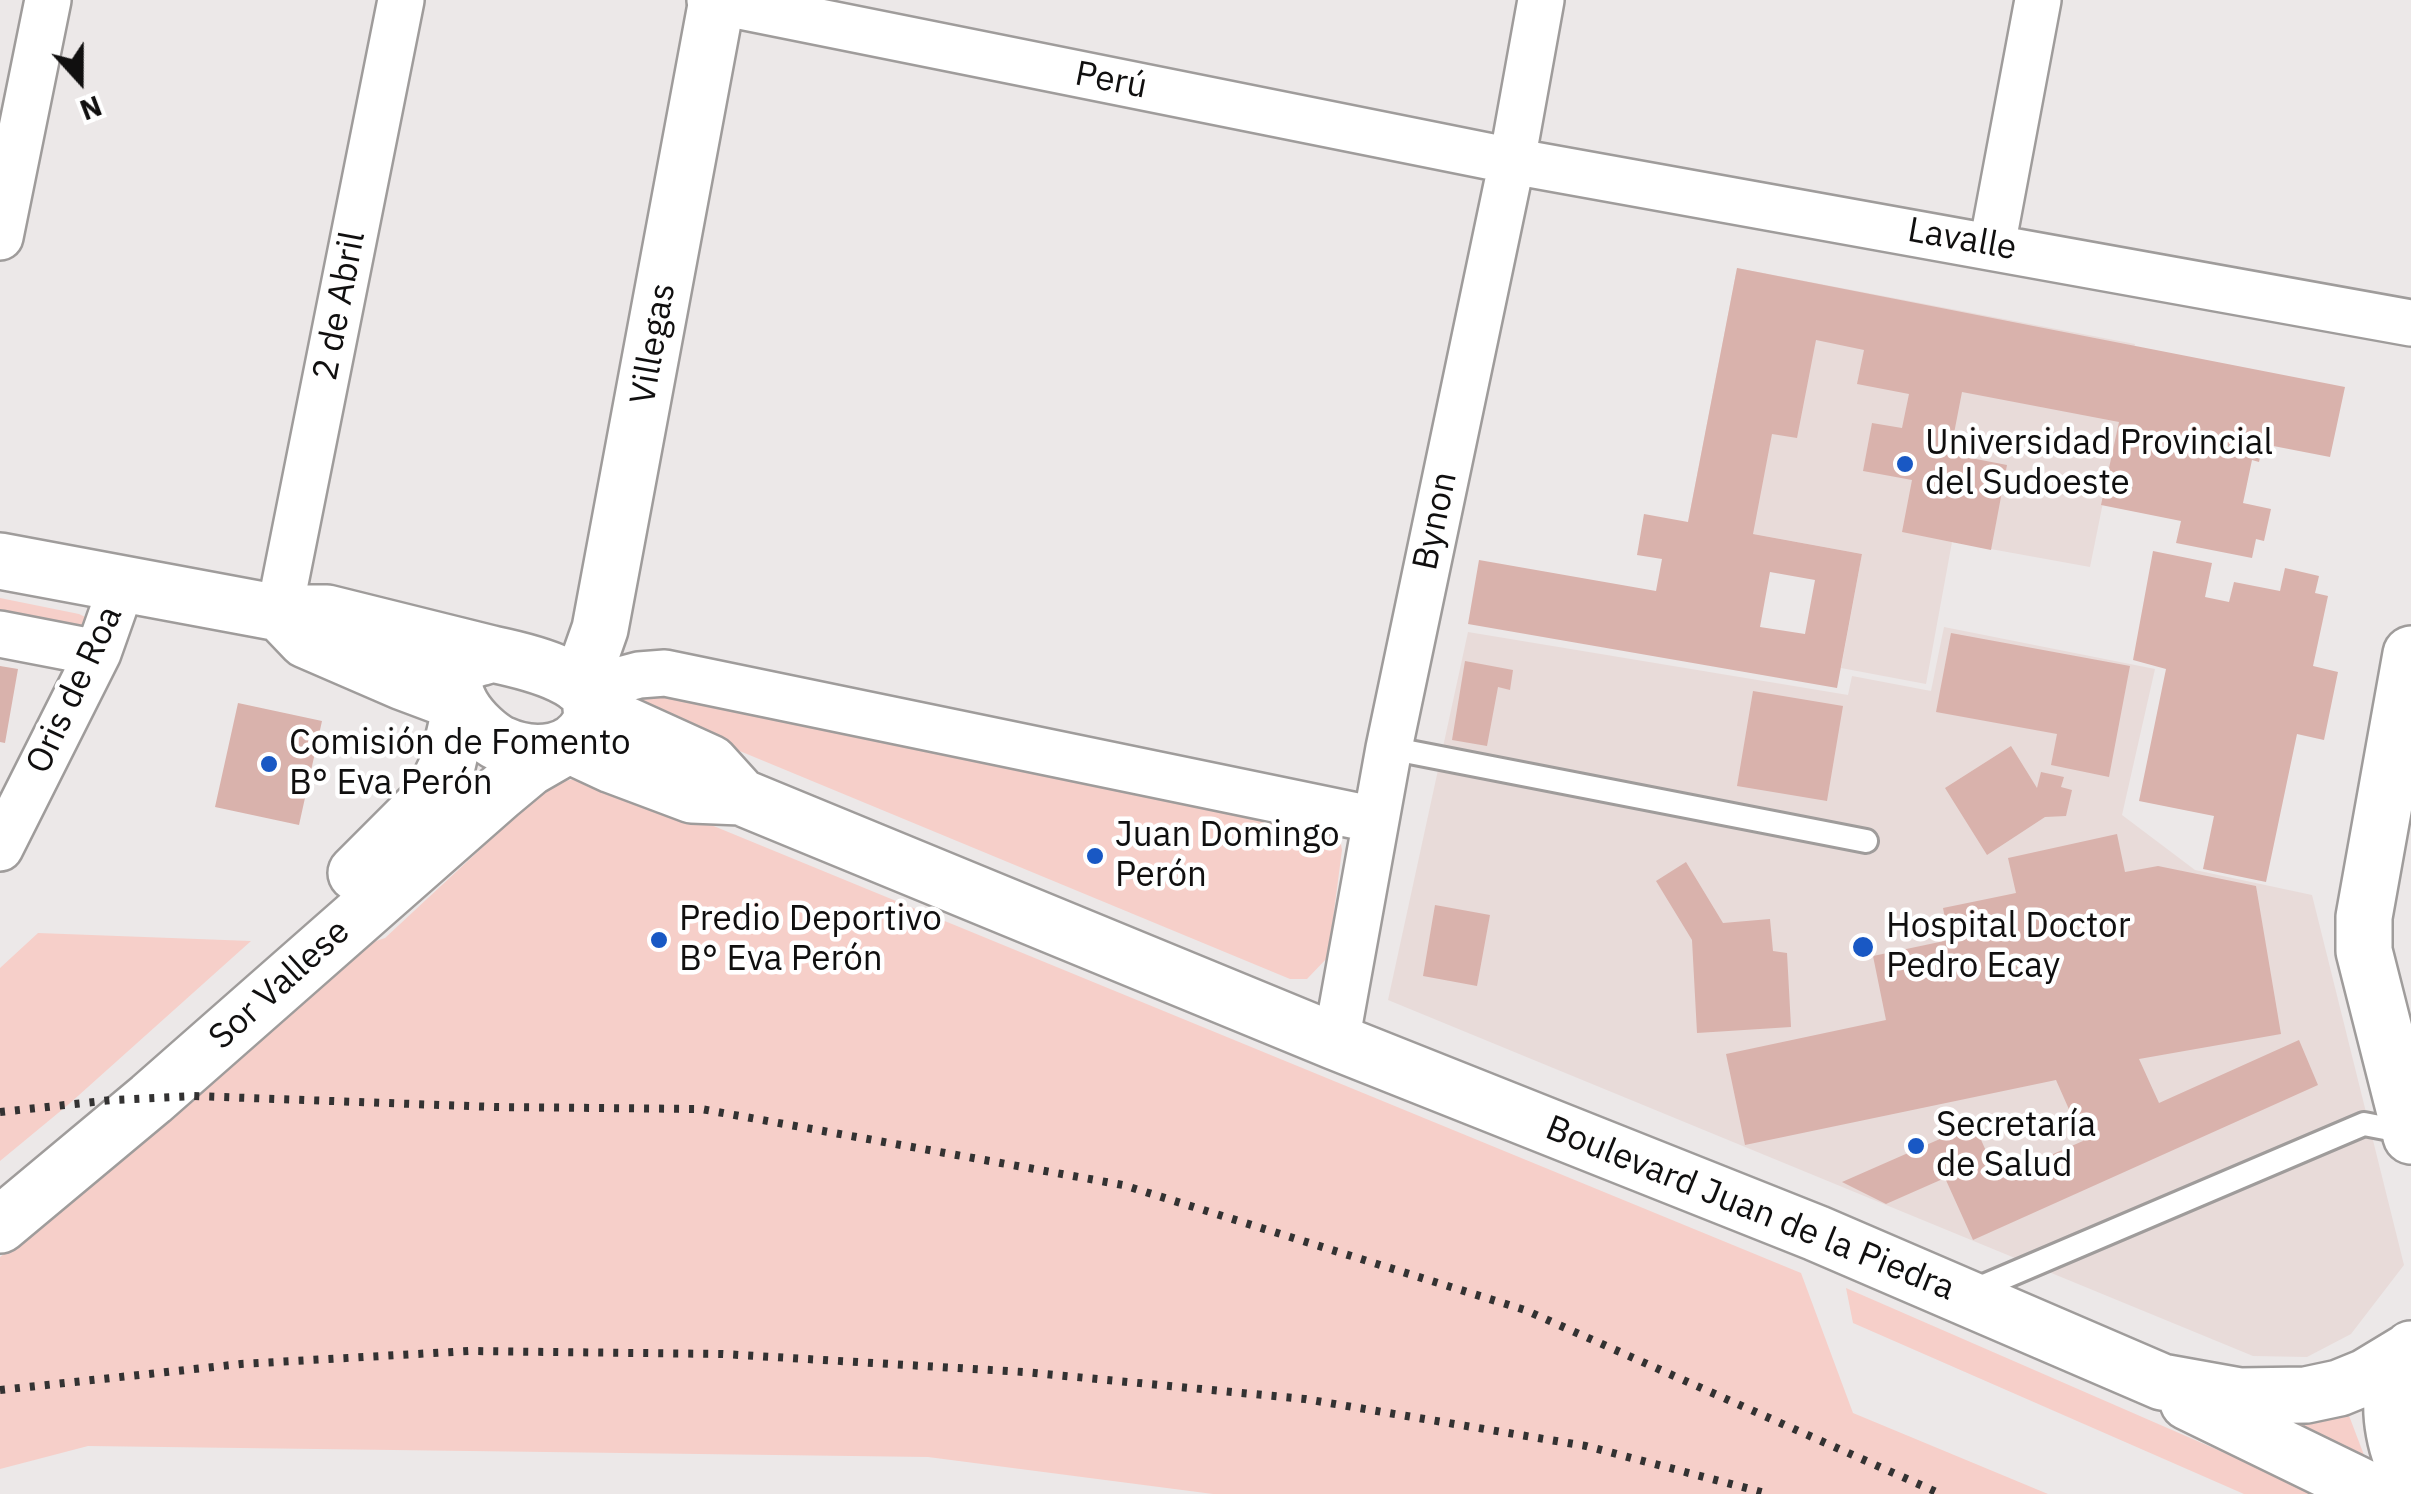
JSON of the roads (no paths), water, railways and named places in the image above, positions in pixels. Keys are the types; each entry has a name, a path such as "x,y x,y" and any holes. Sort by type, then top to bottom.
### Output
{"main road":[{"name":"Villegas","path":"577,716 600,629 714,0"},
{"path":"0,561 279,613 326,613 492,654 561,674 577,716 536,754 500,744 470,720 460,705 455,684 459,671 492,654"},
{"path":"279,613 306,640 460,705"},
{"path":"2411,654 2364,917 2364,951 2393,1006 2411,1138"},
{"name":"Sor Vallese","path":"0,1194 112,1100 336,893 432,797 447,766 460,705"},
{"name":"Boulevard Juan de la Piedra","path":"577,716 710,763 741,797 1336,1042 1816,1233 2162,1382 2240,1396 2306,1395 2366,1377 2410,1350"},
{"name":"Sor Vallese","path":"0,1224 152,1099 529,768 577,716"},
{"name":"Boulevard Juan de la Piedra","path":"2410,1350 2394,1386 2393,1420 2411,1474"},
{"name":"Boulevard Juan de la Piedra","path":"2162,1382 2192,1405 2377,1494"}],"street":[{"path":"0,236 48,0"},
{"name":"2 de Abril","path":"279,613 401,0"},
{"name":"Perú","path":"714,0 1512,161"},
{"name":"Bynon","path":"1336,1042 1388,748 1512,161 1540,0"},
{"path":"1992,246 2038,0"},
{"name":"Lavalle","path":"1512,161 2411,323"},
{"name":"Oris de Roa","path":"0,848 98,653 122,585"},
{"path":"0,634 98,653"},
{"path":"577,716 639,675 666,673 1376,820"}],"lane":[{"path":"1388,748 1866,841"},
{"path":"1962,1296 2364,1124 2411,1138"}],"railway":[{"path":"0,1112 194,1096 496,1107 701,1109 1123,1185 1525,1310 1941,1494"},
{"path":"0,1390 241,1364 469,1351 723,1354 1024,1372 1305,1399 1586,1446 1769,1494"}],"place":[{"name":"Universidad Provincial del Sudoeste","path":"1905,464"},
{"name":"Comisión de Fomento B° Eva Perón","path":"269,764"},
{"name":"Juan Domingo Perón","path":"1095,856"},
{"name":"Predio Deportivo B° Eva Perón","path":"659,940"},
{"name":"Hospital Doctor Pedro Ecay","path":"1863,947"},
{"name":"Secretaría de Salud","path":"1916,1146"}]}
